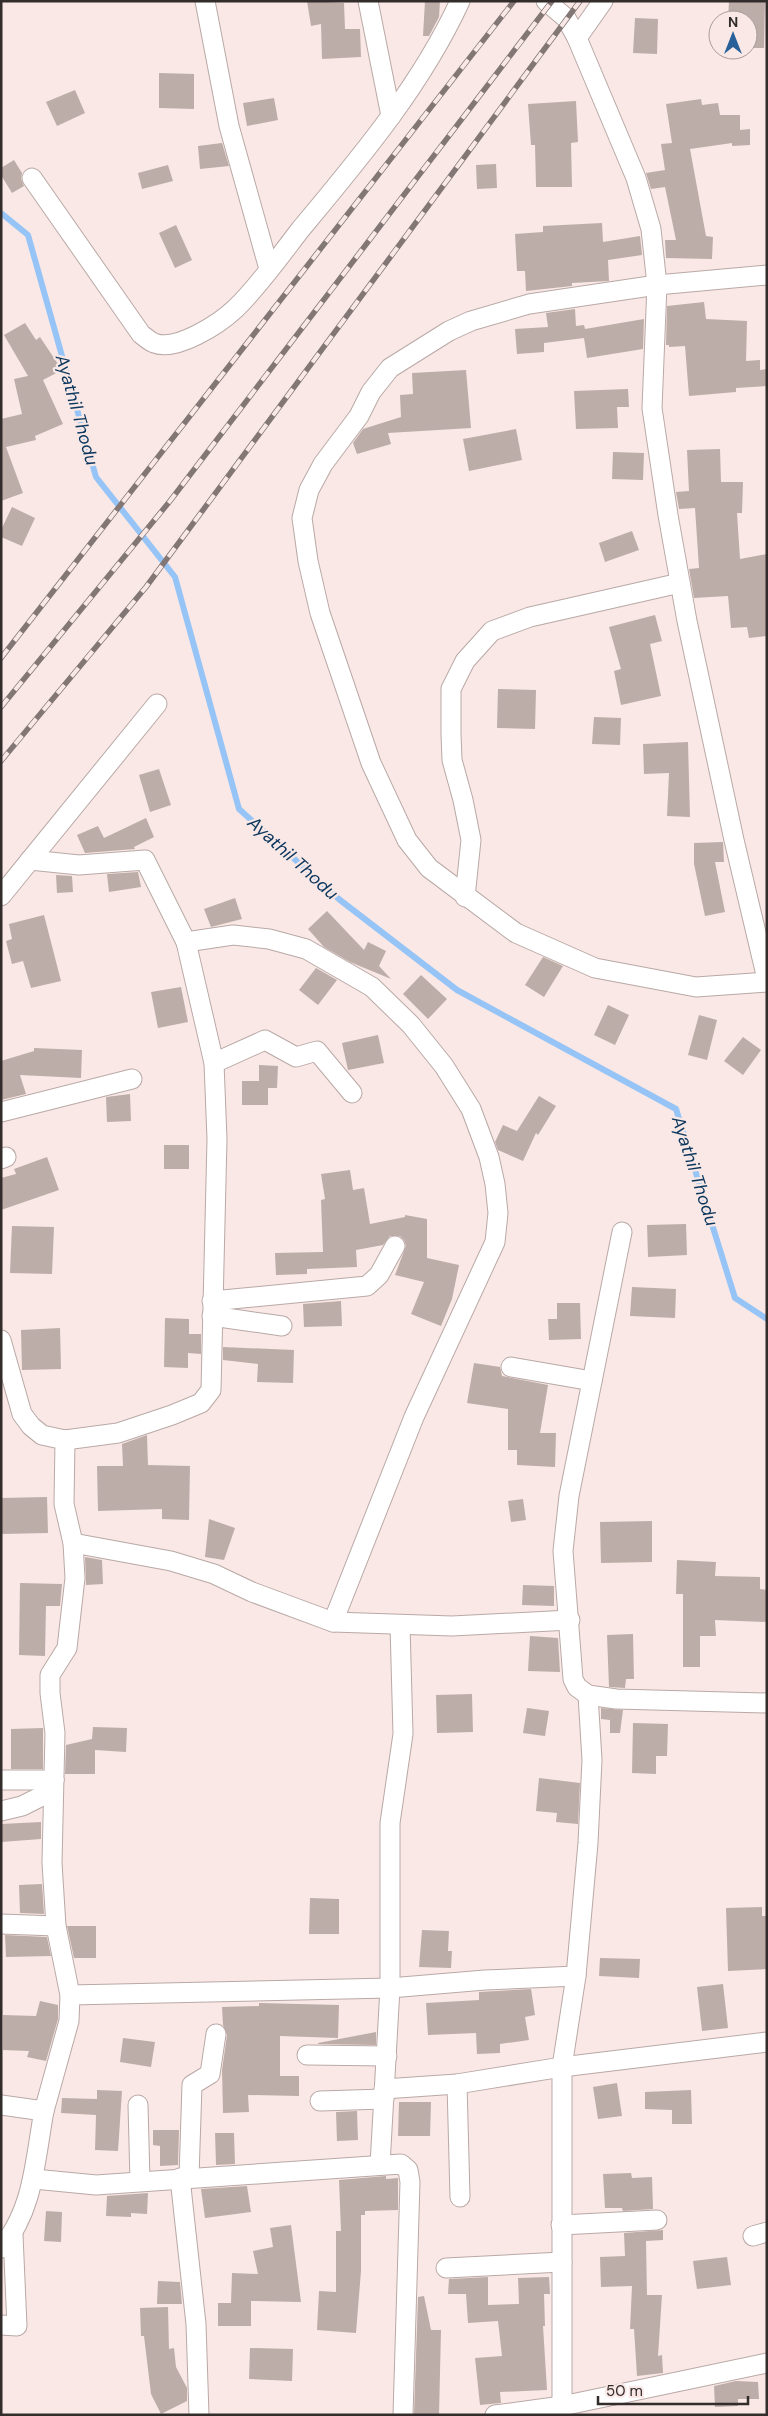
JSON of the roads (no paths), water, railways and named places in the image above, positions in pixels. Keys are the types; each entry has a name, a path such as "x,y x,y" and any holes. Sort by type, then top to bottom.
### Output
{"street":[{"path":"205,1 229,126 269,269"},
{"path":"368,1 391,116"},
{"path":"32,178 141,334 154,343 168,345 190,338 235,309 269,269 391,116 426,64 460,1"},
{"path":"546,1 566,18 577,38 636,178 651,229 656,285 652,408 680,583 734,840 767,980 696,987 595,968 516,933 465,897 429,868 407,840 371,763 320,613 308,561 302,518 309,490 323,464 359,416 371,392 390,368 449,332 489,314 528,304 656,285 767,274"},
{"path":"577,38 603,1"},
{"path":"465,897 471,840 452,760 451,734 452,689 465,661 492,631 530,617 680,583"},
{"path":"1,896 157,704"},
{"path":"2,1338 12,1385 22,1414 31,1426 42,1434 65,1440 118,1433 201,1403 211,1390 217,1139 214,1063 186,942 146,860 79,865 30,860"},
{"path":"186,942 233,935 268,939 306,949 372,988 411,1025 444,1066 471,1108 496,1184 498,1213 495,1242 414,1417 333,1622"},
{"path":"214,1063 265,1040 296,1057 318,1051 352,1093"},
{"path":"1,1112 132,1079"},
{"path":"622,1232 569,1496 563,1551 570,1620 572,1679 577,1687 588,1695 616,1699 767,1703"},
{"path":"212,1309 367,1286 379,1275 395,1246"},
{"path":"212,1309 282,1326"},
{"path":"511,1367 592,1381"},
{"path":"1,2325 17,2326 7,2241 34,2179 44,2112 69,2021 70,1995 56,1926 52,1863 55,1733 50,1693 50,1675 67,1648 75,1578 73,1543 64,1504 65,1440"},
{"path":"73,1543 171,1561 214,1574 252,1592 333,1622 452,1626 570,1620"},
{"path":"380,2165 390,1988 390,1823 403,1734 400,1625"},
{"path":"562,2406 562,2067 576,1976 589,1824 592,1760 588,1695"},
{"path":"1,1780 54,1780"},
{"path":"1,1811 22,1806 46,1794 54,1780"},
{"path":"1,1924 56,1926"},
{"path":"70,1995 390,1988 485,1980 576,1976"},
{"path":"199,2415 196,2324 184,2177 192,2084 210,2074 216,2034"},
{"path":"320,2102 457,2084 562,2067 767,2042"},
{"path":"307,2055 387,2056"},
{"path":"457,2084 460,2197"},
{"path":"1,2105 44,2112"},
{"path":"138,2105 140,2181"},
{"path":"34,2179 96,2185 184,2177 401,2164 408,2170 410,2182 403,2415"},
{"path":"561,2225 657,2220"},
{"path":"446,2268 562,2262"},
{"path":"495,2415 562,2406 767,2363"}],"waterway":[{"name":"Ayathil Thodu","path":"1,213 28,235 96,477 175,577 239,809 340,900 457,990 676,1109 735,1298 767,1319"}],"railway":[{"path":"1,658 514,1"},
{"path":"1,707 170,501 552,1"},
{"path":"1,761 146,587 580,1"}]}
